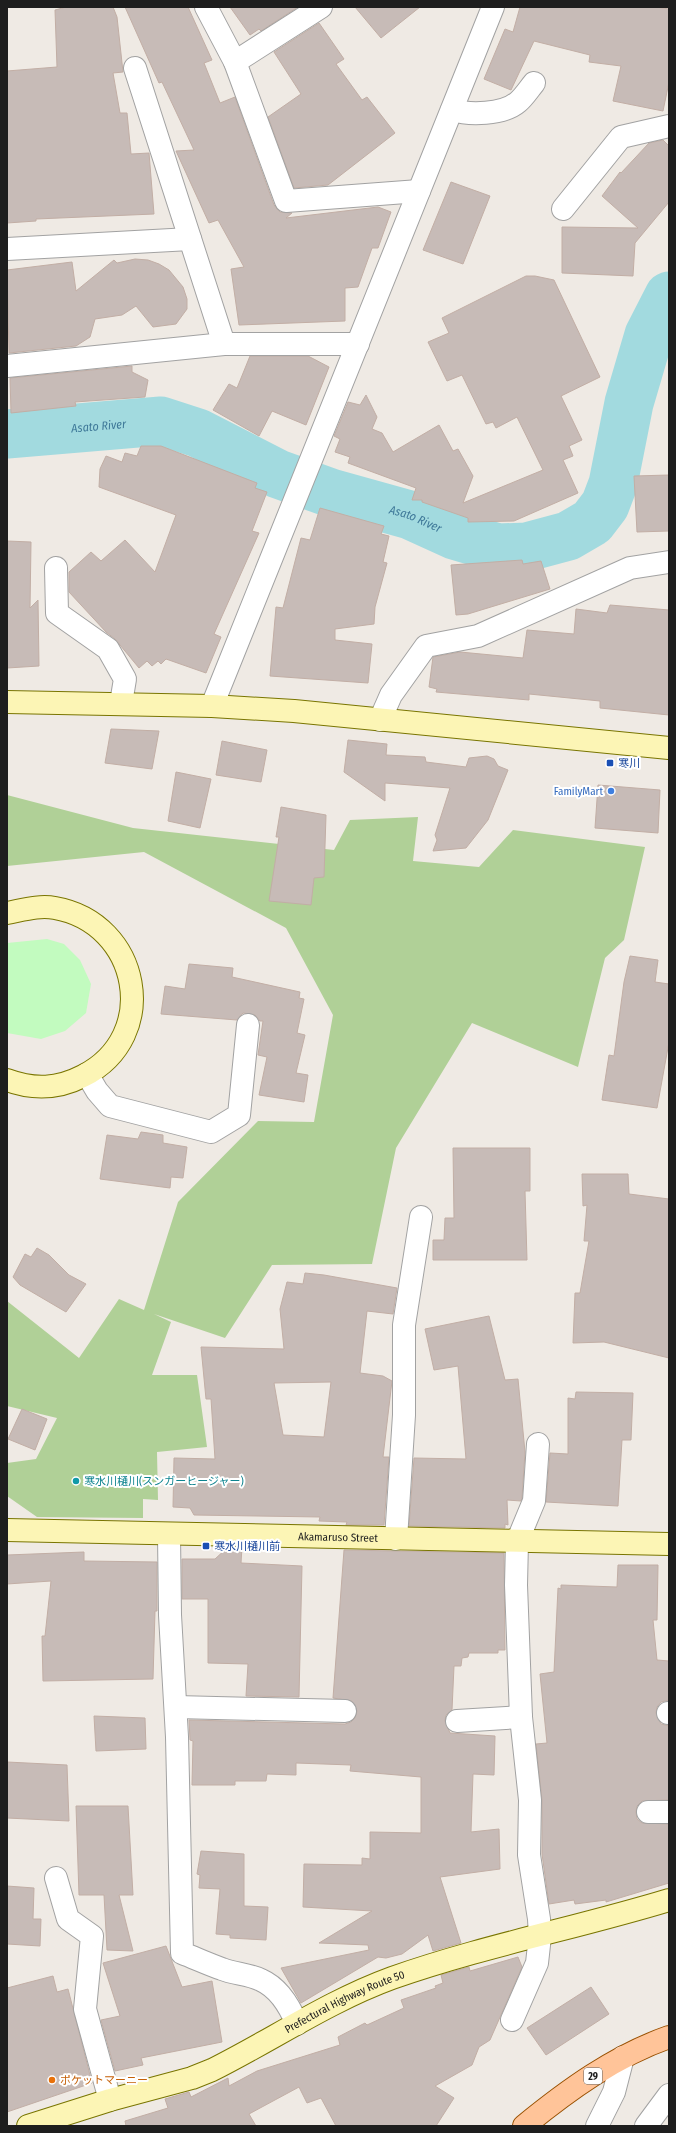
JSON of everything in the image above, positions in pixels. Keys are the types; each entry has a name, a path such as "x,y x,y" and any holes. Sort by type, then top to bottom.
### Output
{"main road":[{"name":"29","path":"524,2126 572,2089 623,2057 669,2037"}],"street":[{"path":"206,7 236,62 286,201 419,192"},
{"path":"236,62 320,7"},
{"path":"212,706 493,7"},
{"path":"135,68 224,344"},
{"path":"452,110 464,114 492,112 517,103 534,83"},
{"path":"563,209 621,138 669,126"},
{"path":"7,249 190,239"},
{"path":"7,366 224,344 358,344"},
{"path":"380,720 392,695 426,646 478,636 630,568 669,562"},
{"path":"56,568 57,613 108,650 125,679 121,704"},
{"path":"7,702 212,706 380,720 669,748"},
{"path":"7,913 48,907 72,913 89,922 105,934 125,961 132,988 129,1023 120,1042 111,1056 87,1074 60,1086 32,1087 7,1080"},
{"path":"87,1074 97,1091 110,1106 211,1132 239,1115 248,1025"},
{"path":"396,1539 404,1415 404,1325 421,1217"},
{"path":"512,2020 537,1963 540,1936 540,1919 529,1855 530,1800 517,1662 517,1542 534,1501 538,1444"},
{"name":"Akamaruso Street","path":"7,1530 168,1535 669,1544"},
{"path":"168,1535 170,1615 176,1707 182,1952 223,1970 260,1980 269,1985 279,1993 292,2012 297,2024"},
{"path":"176,1707 345,1711"},
{"path":"457,1721 521,1717"},
{"path":"56,1878 68,1919 92,1936 85,2009 110,2100"},
{"name":"Prefectural Highway Route 50","path":"28,2126 110,2100 192,2078 212,2070 356,1994 391,1979 472,1953 540,1936 669,1900"},
{"path":"597,2126 614,2092 623,2057"},
{"path":"646,2126 669,2095"}],"green space":[{"path":"7,795 133,828 334,850 350,820 418,817 413,861 479,867 513,830 645,847 624,940 605,958 578,1067 472,1023 396,1148 372,1264 272,1265 225,1338 154,1314 171,1322 152,1375 197,1375 207,1447 157,1452 158,1500 143,1499 143,1518 37,1517 7,1496 7,1463 36,1459 57,1418 7,1406 7,1301 79,1358 119,1299 144,1310 178,1202 258,1121 314,1122 333,1015 286,928 144,852 7,866"},
{"path":"47,939 64,944 80,960 91,984 86,1013 65,1031 41,1039 7,1033 7,943"}],"building":[{"path":"66,7 113,7 117,17 123,72 113,73 120,113 127,113 131,154 149,153 154,214 36,219 36,221 7,223 7,71 57,67 55,10"},
{"path":"125,7 188,7 212,60 204,63 220,103 235,97 274,205 280,212 292,213 286,218 378,207 391,212 378,248 372,248 358,287 345,288 345,321 239,325 231,269 244,267 218,220 209,223 176,151 194,150 162,82 159,83"},
{"path":"230,7 298,7 261,31 259,29 250,35"},
{"path":"355,7 420,7 381,38"},
{"path":"520,7 656,7 669,9 669,82 663,111 613,101 621,66 589,62 590,55 534,41 511,90 484,79 505,29 513,32"},
{"path":"319,23 344,59 336,64 362,100 367,97 395,133 328,185 294,188 268,117 301,94 274,52"},
{"path":"663,140 669,146 669,202 635,243 633,276 562,273 562,227 638,228 602,196 620,172 621,173 649,143"},
{"path":"451,182 490,196 463,264 423,250"},
{"path":"135,259 148,260 159,264 169,270 183,287 187,299 187,309 176,324 153,327 136,306 122,315 95,319 90,337 76,346 9,353 7,270 72,262 76,291 114,260 117,263"},
{"path":"526,276 535,276 554,280 600,377 561,396 582,440 569,446 573,456 563,460 578,493 514,521 468,522 468,518 422,502 422,500 412,500 416,488 348,463 350,457 335,452 340,439 334,436 348,402 360,405 366,395 377,417 372,429 382,433 393,452 439,425 453,451 458,449 473,476 463,503 543,470 517,417 496,428 493,422 486,424 462,375 447,381 428,342 449,333 442,318"},
{"path":"250,356 308,356 329,367 306,425 272,411 259,436 213,410 229,384 237,388"},
{"path":"132,366 132,372 148,380 145,397 75,402 76,406 11,413 10,378"},
{"path":"141,446 161,446 257,483 255,488 267,492 252,531 259,533 214,634 221,637 206,673 166,659 161,664 158,661 152,666 147,661 139,668 115,639 106,632 69,592 69,572 91,552 101,561 125,540 155,572 176,515 99,487 100,469 106,456 122,462 125,453 137,456"},
{"path":"669,475 669,531 637,532 634,476"},
{"path":"320,508 384,526 381,534 389,536 383,562 387,563 375,607 374,624 335,629 335,640 372,644 368,683 270,676 276,607 283,608 301,538 310,540"},
{"path":"7,541 31,542 30,608 38,600 39,666 7,668"},
{"path":"522,560 523,564 541,561 550,589 468,614 456,615 451,565"},
{"path":"610,605 669,610 669,715 600,708 600,701 529,694 529,700 436,692 437,689 429,687 433,657 460,652 523,658 527,630 574,634 576,609 607,613"},
{"path":"111,729 159,731 152,769 105,763"},
{"path":"348,740 387,744 386,755 425,757 426,762 466,767 469,758 487,756 494,759 498,766 508,770 488,820 466,848 433,851 437,840 435,835 450,788 385,783 385,801 344,772"},
{"path":"222,741 267,750 261,782 216,775"},
{"path":"176,772 211,779 200,828 168,821"},
{"path":"598,785 660,790 658,833 595,828"},
{"path":"281,807 326,815 324,877 314,878 311,905 269,901 279,837 276,837"},
{"path":"630,956 658,960 655,982 669,984 669,1042 657,1108 602,1100 609,1055 614,1056 624,982"},
{"path":"189,964 233,968 232,977 300,992 299,998 304,999 297,1033 305,1035 296,1073 308,1075 304,1102 259,1095 267,1057 258,1055 263,1021 260,1021 255,1015 243,1013 237,1020 161,1014 165,986 185,989"},
{"path":"141,1132 163,1135 163,1143 187,1147 183,1178 171,1177 170,1188 100,1179 107,1135 138,1139"},
{"path":"453,1148 530,1148 530,1191 525,1191 527,1260 433,1260 433,1240 444,1240 445,1218 454,1218"},
{"path":"582,1174 628,1174 629,1194 669,1199 669,1358 604,1342 573,1343 575,1293 580,1293 589,1241 584,1241 587,1205 583,1206"},
{"path":"37,1248 49,1255 69,1275 86,1284 66,1312 20,1285 13,1277 25,1254 31,1257"},
{"path":"305,1273 397,1288 393,1314 367,1311 360,1373 383,1376 392,1381 383,1457 389,1457 384,1525 346,1525 347,1522 319,1521 320,1517 194,1515 190,1508 173,1507 174,1458 215,1459 211,1399 206,1399 201,1347 284,1349 280,1309 287,1282 303,1284","holes":["331,1382 324,1437 283,1435 274,1383"]},
{"path":"489,1316 505,1380 518,1379 525,1452 521,1501 507,1500 508,1525 505,1524 505,1528 409,1526 414,1458 466,1459 458,1366 434,1370 425,1329"},
{"path":"576,1392 633,1393 631,1440 622,1440 618,1506 546,1502 550,1453 568,1454 568,1398 575,1399"},
{"path":"22,1409 47,1419 35,1450 8,1439"},
{"path":"228,1547 242,1547 241,1563 302,1566 299,1697 246,1696 248,1664 208,1663 208,1599 182,1599 182,1559 215,1559"},
{"path":"344,1550 504,1553 505,1650 498,1650 498,1653 469,1653 468,1657 462,1658 461,1666 454,1666 452,1710 446,1715 445,1721 450,1733 495,1736 494,1775 473,1774 471,1832 499,1829 500,1869 440,1877 461,1943 433,1951 428,1935 402,1954 386,1958 378,1957 301,2003 281,1968 369,1950 368,1945 319,1943 372,1911 303,1907 304,1864 362,1865 362,1858 370,1859 370,1832 421,1833 421,1777 350,1771 351,1765 296,1763 296,1775 267,1774 266,1781 235,1781 235,1785 192,1785 193,1741 190,1740 189,1720 345,1724 351,1722 355,1718 357,1711 352,1701 333,1698"},
{"path":"84,1552 84,1561 157,1562 157,1611 155,1611 153,1679 43,1681 42,1636 45,1636 51,1581 7,1584 7,1555"},
{"path":"618,1565 658,1565 657,1620 653,1620 657,1660 669,1661 669,1700 661,1702 657,1707 656,1713 661,1724 669,1726 669,1800 642,1801 637,1806 636,1812 637,1819 642,1823 669,1824 669,1883 606,1902 606,1900 575,1904 574,1900 549,1904 542,1854 542,1800 536,1744 547,1743 540,1674 554,1672 558,1588 561,1589 561,1585 617,1587"},
{"path":"94,1716 145,1718 146,1749 96,1751"},
{"path":"7,1762 67,1765 69,1821 7,1818"},
{"path":"76,1806 128,1806 133,1895 119,1895 133,1951 107,1950 104,1895 79,1895"},
{"path":"201,1851 244,1854 244,1906 268,1907 266,1940 230,1938 230,1935 216,1934 220,1889 199,1888 200,1875 197,1874"},
{"path":"7,1886 34,1888 33,1919 41,1919 40,1946 7,1944"},
{"path":"166,1946 182,1987 212,1981 222,2042 141,2058 143,2065 115,2071 101,2020 120,2016 103,1963"},
{"path":"518,1957 522,1967 490,2040 479,2047 472,2065 435,2086 454,2098 436,2126 336,2126 321,2098 307,2103 299,2087 249,2114 256,2126 126,2126 125,2121 168,2108 165,2099 189,2092 191,2097 228,2078 229,2086 257,2071 340,2045 338,2037 365,2023 367,2025 404,2008 401,2000 436,1988 435,1986 443,1983 441,1975 469,1967 470,1971"},
{"path":"53,1976 57,1992 68,1989 92,2083 7,2112 7,1988"},
{"path":"591,1987 609,2014 546,2055 527,2028"}],"waterway":[{"name":"Asato River","path":"7,434 161,421 198,433 278,474 331,493 410,515 454,535 498,548 527,547 568,536 592,522 605,505 613,484 629,403 649,335 669,296"}],"place":[{"name":"寒川","path":"610,763"},
{"name":"FamilyMart","path":"611,791"},
{"name":"寒水川樋川(スンガーヒージャー)","path":"76,1481"},
{"name":"寒水川樋川前","path":"206,1546"},
{"name":"ポケットマーニー","path":"52,2080"}]}
